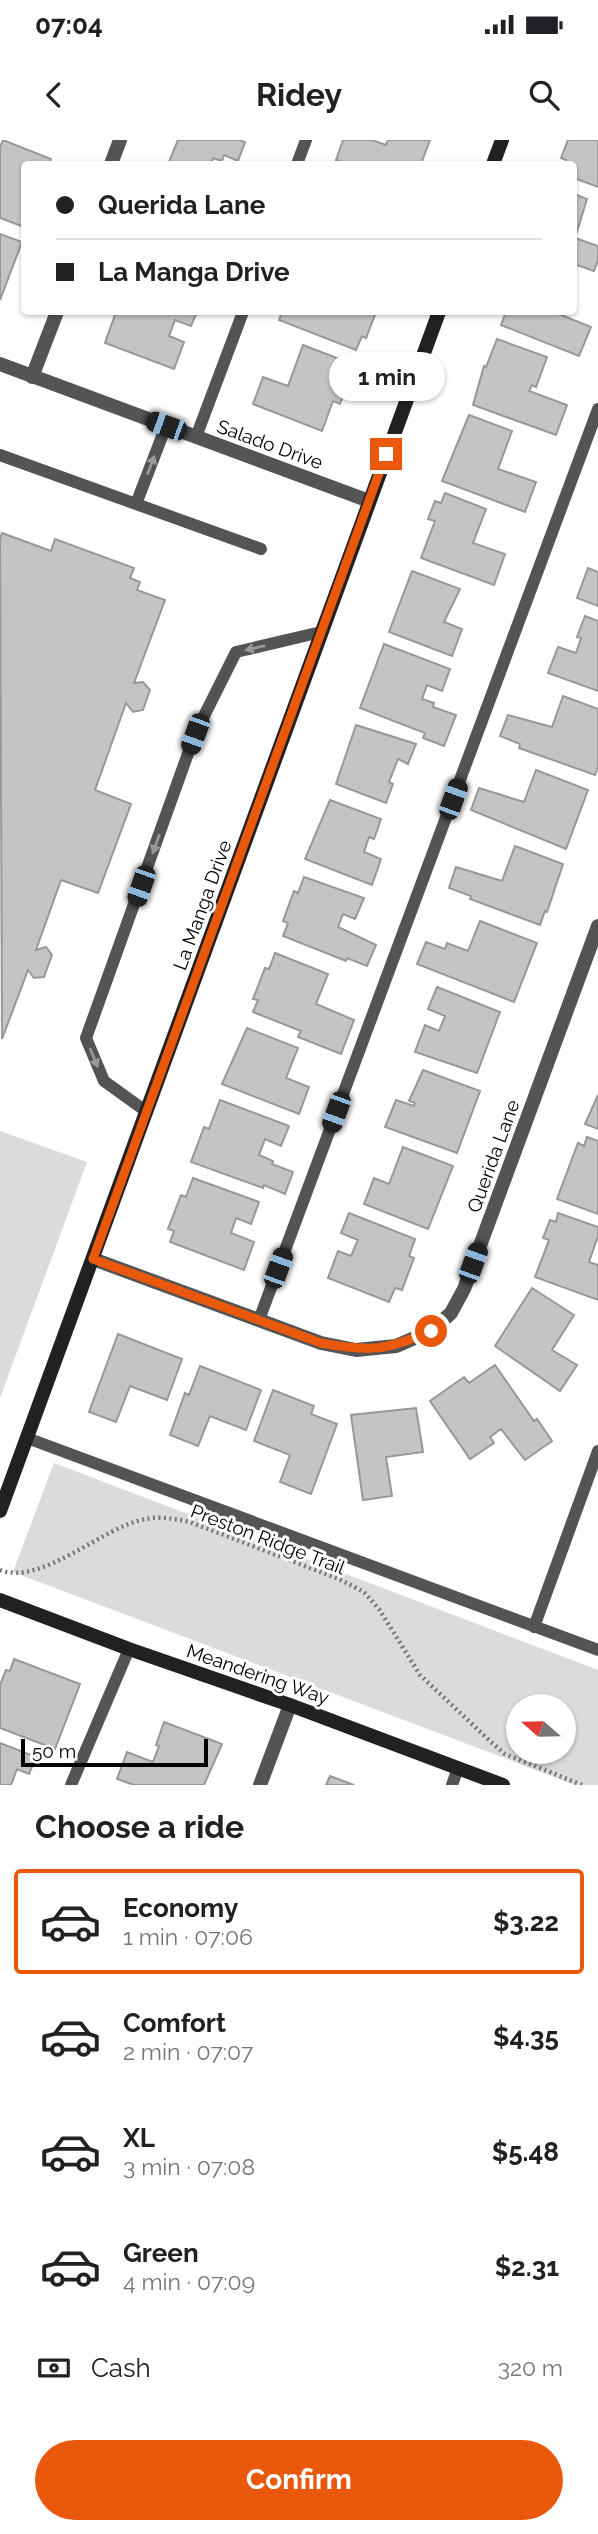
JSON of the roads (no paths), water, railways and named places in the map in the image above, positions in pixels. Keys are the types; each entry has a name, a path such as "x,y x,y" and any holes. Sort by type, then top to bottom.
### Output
{"street":[{"path":"112,161 120,140"},
{"path":"494,161 502,140"},
{"path":"32,377 56,315"},
{"name":"La Manga Drive","path":"0,1511 438,315"},
{"name":"Salado Drive","path":"0,364 369,501"},
{"name":"Querida Lane","path":"93,1259 321,1343 356,1350 396,1346 431,1331 451,1312 464,1289 598,926"},
{"name":"Meandering Way","path":"0,1601 503,1785"},
{"path":"260,1785 290,1705"}],"lane":[{"path":"298,161 306,140"},
{"path":"196,437 242,315"},
{"path":"259,1320 598,409"},
{"path":"136,504 166,426"},
{"path":"0,455 261,550"},
{"path":"147,1112 104,1081 86,1038 195,734 236,652 321,632"},
{"path":"27,1438 598,1650"},
{"path":"534,1627 598,1451"},
{"path":"71,1785 129,1649"},
{"path":"452,1785 458,1768"}]}
